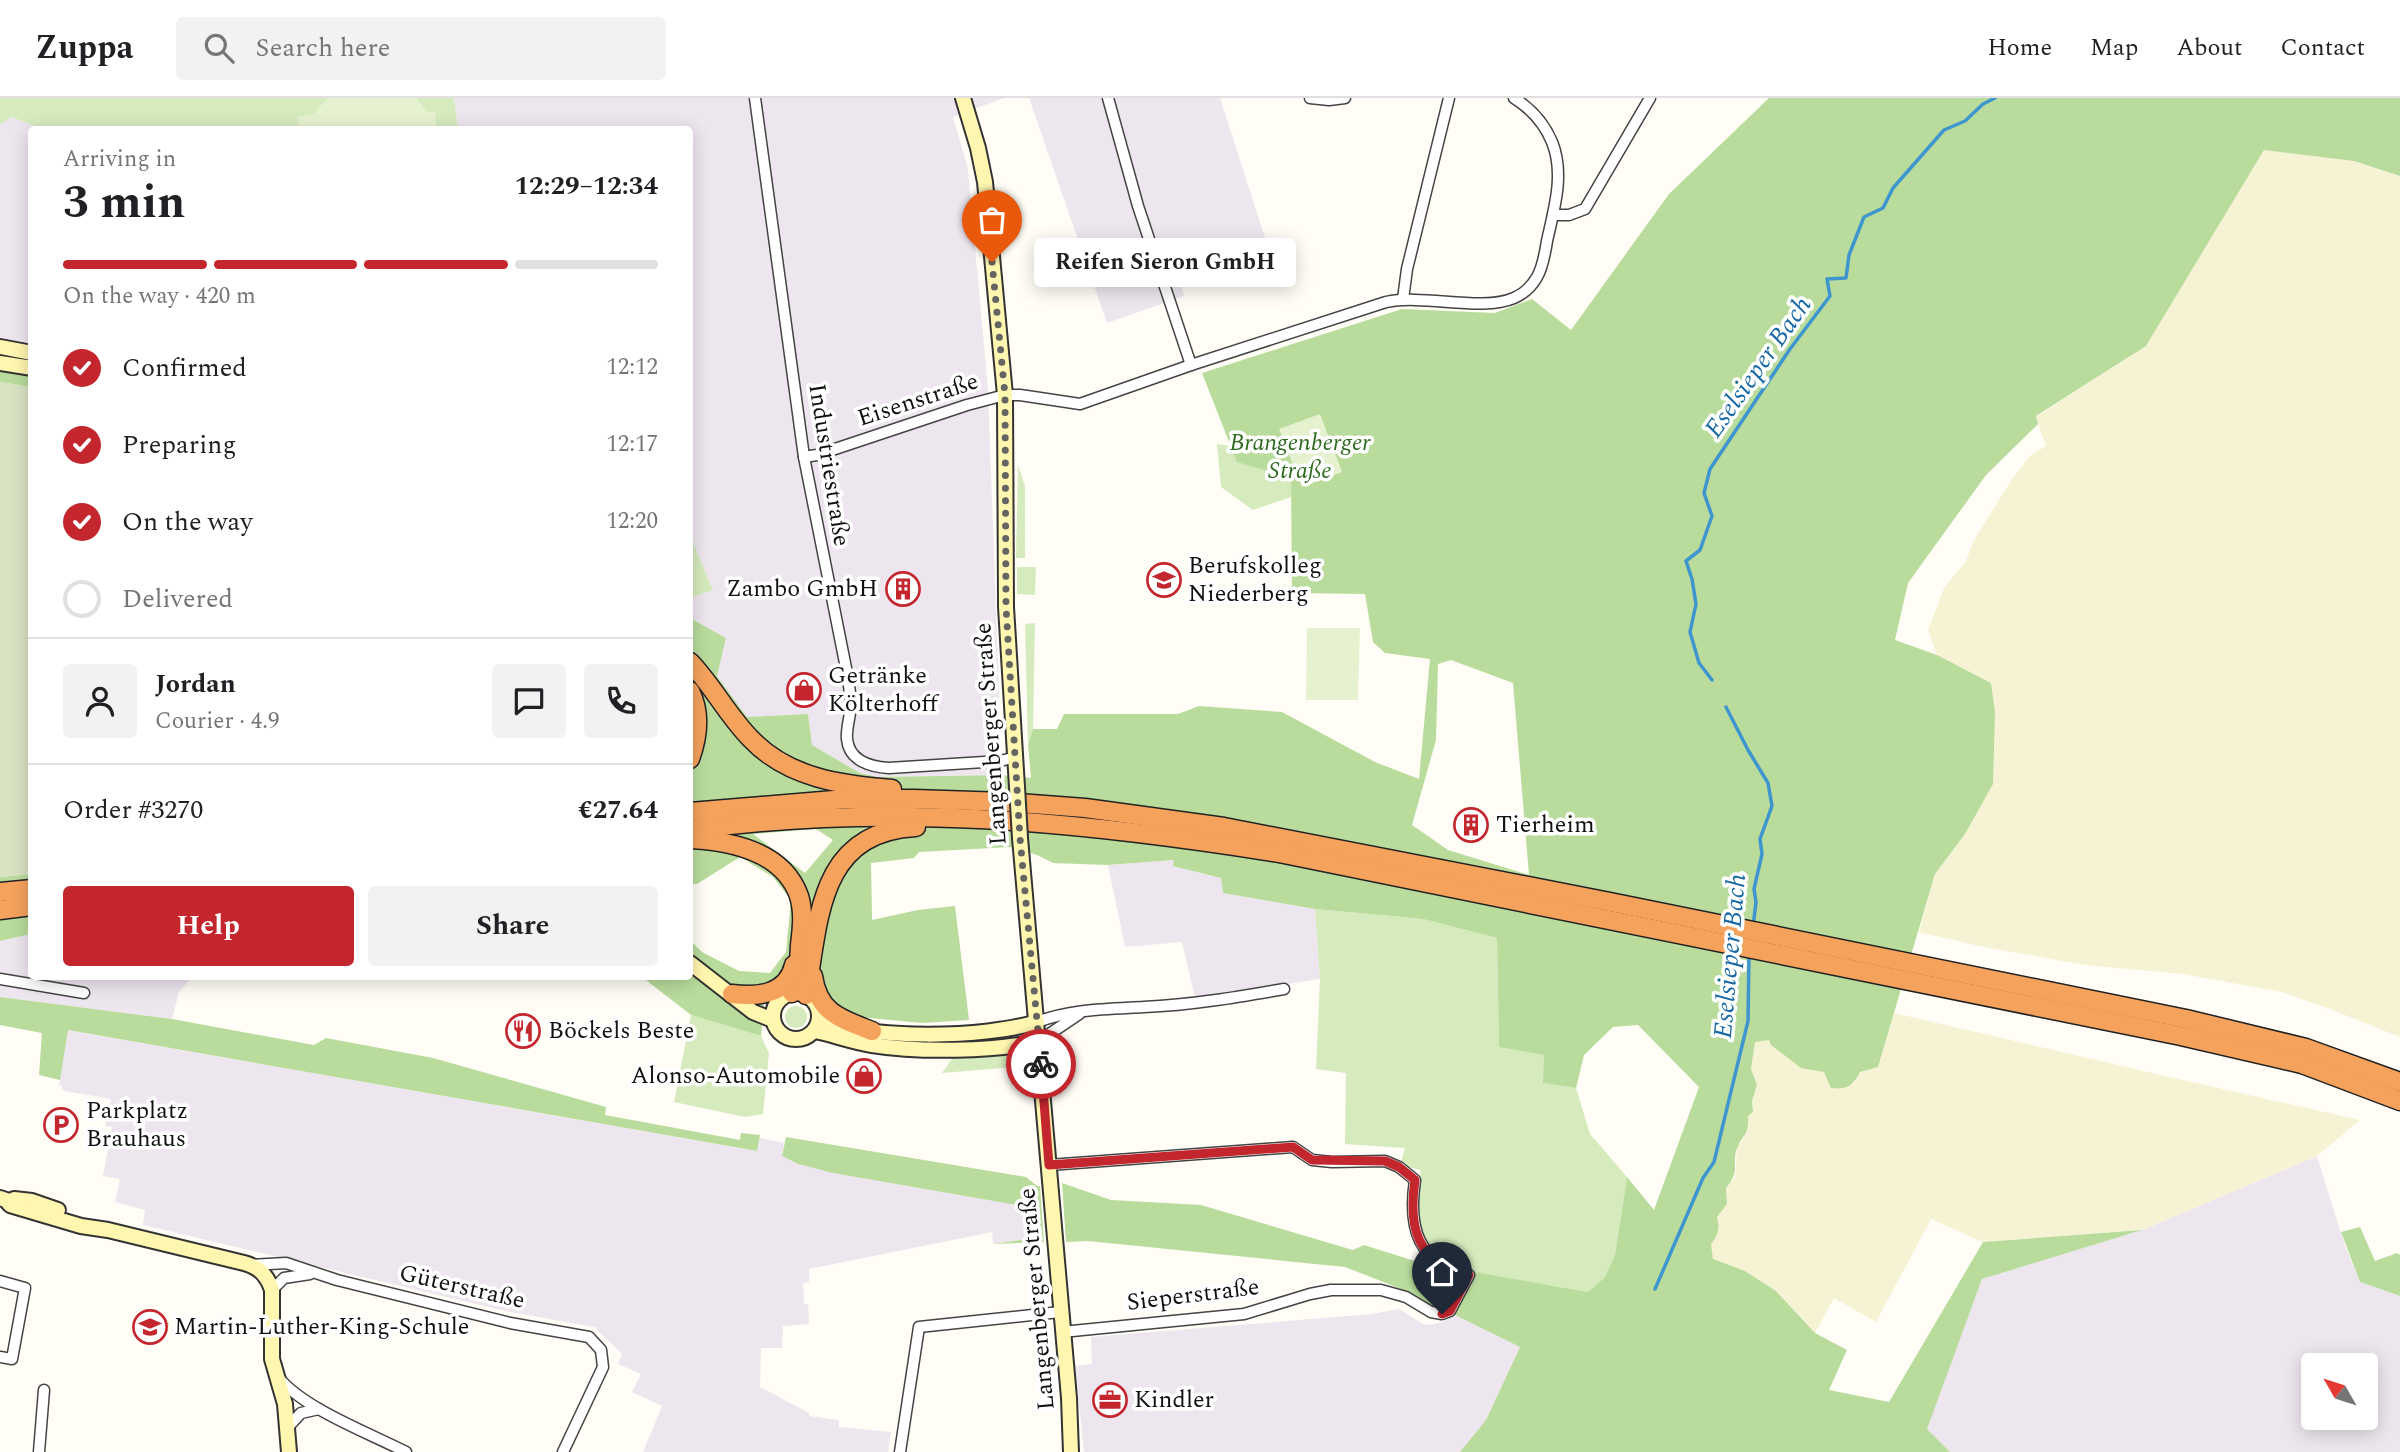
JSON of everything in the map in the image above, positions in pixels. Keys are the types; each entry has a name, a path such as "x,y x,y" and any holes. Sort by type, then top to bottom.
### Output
{"highway":[{"path":"693,667 752,740 771,757 818,779 893,789 914,799"},
{"path":"693,697 697,730 693,747"},
{"path":"693,812 833,800 914,799 1085,808 1224,827 1608,911 1887,967 2186,1019 2306,1048 2400,1082"},
{"path":"693,830 779,821 937,816 1085,826 1279,853 1608,911"},
{"path":"792,997 811,963 824,895 843,860 873,836 893,829 919,827 937,816"},
{"path":"693,839 745,847 763,856 791,881 799,896 802,920 798,977 792,997"},
{"path":"0,892 28,889"},
{"path":"0,909 28,906"},
{"path":"732,994 750,996 771,993 782,986 793,972 801,942"},
{"path":"811,963 817,995 824,1006 833,1014 872,1031"},
{"path":"1887,967 2302,1064 2400,1101"}],"main road":[{"name":"Langenberger Straße","path":"963,98 985,182 1005,395 1006,607 1020,838 1051,1184 1071,1452"},
{"path":"0,346 28,352"},
{"path":"0,363 28,367"},
{"path":"693,966 712,983 732,994 758,1003 792,997 816,1004 817,1024"},
{"path":"732,994 753,1013 773,1020"},
{"path":"773,1020 792,997"},
{"path":"773,1020 776,1029 790,1039 799,1040 817,1024 830,1023 872,1031 943,1034 1019,1027 1037,1022"},
{"path":"817,1024 872,1045 905,1048 1020,1046 1039,1041"},
{"name":"Güterstraße","path":"3,1199 10,1205 81,1226 108,1230 252,1265"},
{"path":"252,1265 266,1276 272,1290 272,1351 275,1374 285,1404 289,1452"}],"street":[{"name":"Industriestraße","path":"755,98 804,457 848,678 851,702 847,738 851,751 859,760 873,767 889,768 1000,761 1016,757"},
{"path":"1108,98 1138,206 1191,365"},
{"path":"1310,98 1345,98"},
{"path":"1403,299 1406,269 1449,98"},
{"path":"1005,395 1080,404 1371,306 1403,299 1498,303 1512,299 1525,291 1538,276 1553,215 1558,178 1552,143 1537,118 1514,98"},
{"path":"1553,215 1569,215 1586,209 1650,98"},
{"name":"Eisenstraße","path":"804,457 1005,395"},
{"path":"0,979 84,993"},
{"path":"1037,1022 1054,1015 1082,1011 1220,1000 1284,989"},
{"path":"1039,1041 1082,1011"},
{"name":"Sieperstraße","path":"1049,1165 1293,1147 1312,1160 1385,1161 1399,1167 1415,1180 1411,1205 1412,1222 1421,1246 1455,1272 1469,1275 1450,1311 1442,1314 1421,1308 1399,1294 1368,1289 1331,1290 1221,1318 1062,1332"},
{"name":"Güterstraße","path":"252,1265 286,1263 317,1275 510,1323 579,1334 596,1343 601,1350 603,1367 563,1452"},
{"name":"Güterstraße","path":"272,1290 279,1280 287,1276 317,1275"},
{"path":"0,1281 25,1288 12,1359 0,1357"},
{"path":"900,1452 919,1327 1060,1312"},
{"path":"275,1374 289,1388 319,1409 406,1452"},
{"path":"39,1452 44,1390"},
{"path":"288,1427 301,1413 319,1409"}],"shaded area":[{"path":"454,98 1004,98 953,117 968,169 988,390 1002,775 878,777 860,773 812,745 808,714 747,717 717,676 726,638 693,620 693,597 713,590 693,542 693,126 458,126"},
{"path":"1029,98 1220,98 1266,241 1178,274 1184,296 1107,323"},
{"path":"11,117 37,126 28,126 28,369 0,371 0,125"},
{"path":"2264,150 2354,161 2400,176 2400,1037 2282,992 2183,974 2085,965 1919,932 1935,874 1965,834 1991,683 1937,655 1928,630 1944,588 1966,561 1974,540 2012,479 2030,456 2046,446 2036,417 2146,346"},
{"path":"1175,860 1174,866 1221,878 1223,893 1315,909 1320,979 1195,998 1182,942 1125,947 1108,865"},
{"path":"28,935 28,980 189,980 179,992 172,1019 0,997 0,941"},
{"path":"1894,1013 2360,1120 2317,1156 2142,1230 1983,1242 1931,1219 1876,1322 1834,1298 1815,1333 1776,1291 1745,1271 1713,1260 1711,1244 1716,1238 1717,1217 1727,1204 1726,1188 1735,1178 1737,1147 1748,1132 1748,1115 1753,1111 1752,1101 1757,1085 1751,1069 1755,1042 1769,1039 1824,1072 1853,1085 1860,1072 1878,1067"},
{"path":"67,1030 756,1151 760,1138 784,1143 782,1156 798,1164 834,1173 1039,1209 1041,1237 993,1244 992,1232 809,1269 809,1282 803,1283 809,1324 783,1326 782,1348 761,1348 760,1387 809,1413 809,1416 839,1420 839,1427 891,1432 888,1452 643,1452 662,1406 632,1392 641,1374 618,1364 622,1354 594,1327 510,1312 143,1225 145,1210 115,1202 120,1179 103,1176 112,1127 105,1126 111,1099 62,1090 59,1085"},
{"path":"2317,1156 2345,1246 2360,1282 2400,1296 2400,1452 1950,1452 1926,1429 1982,1279 2142,1230"},
{"path":"1399,1309 1425,1325 1440,1323 1455,1315 1520,1347 1486,1420 1460,1452 1084,1452 1075,1366 1092,1364 1091,1337 1372,1314"}],"green space":[{"path":"0,98 454,98 458,126 35,126 11,117 0,125"},
{"path":"328,98 416,98 428,112 435,112 437,126 298,126 297,117 313,114"},
{"path":"1769,98 2400,98 2400,176 2354,161 2264,150 2146,346 2036,416 2038,424 1986,475 1908,583 1895,640 1937,655 1991,683 1995,712 1993,784 1965,834 1935,874 1878,1067 1860,1072 1849,1086 1831,1088 1824,1072 1801,1068 1771,1045 1769,1040 1755,1042 1751,1069 1757,1085 1752,1101 1753,1112 1748,1116 1747,1131 1736,1152 1734,1176 1726,1188 1727,1204 1717,1217 1718,1232 1711,1244 1713,1259 1745,1271 1776,1291 1815,1333 1847,1350 1829,1390 1889,1402 1983,1242 2142,1230 1982,1279 1927,1429 1950,1452 1460,1452 1486,1420 1520,1347 1455,1315 1436,1310 1404,1290 1345,1267 1088,1241 1066,1242 1062,1183 1111,1200 1201,1205 1353,1250 1364,1245 1421,1263 1471,1287 1475,1272 1588,1292 1605,1277 1615,1255 1627,1177 1654,1210 1699,1087 1638,1025 1613,1027 1584,1055 1576,1088 1543,1083 1544,1055 1499,1047 1497,938 1423,919 1315,909 1223,893 1221,878 1173,866 1174,860 1107,865 1053,863 1010,847 919,852 914,858 871,863 872,920 918,910 955,906 969,1020 922,1023 848,1016 832,1003 766,988 761,1036 691,1015 646,980 693,980 693,943 702,952 739,971 770,973 786,952 791,900 773,877 740,857 693,884 693,620 726,638 717,676 747,717 808,714 812,745 860,773 878,777 1002,775 1031,778 1028,745 1033,729 1057,729 1064,714 1178,714 1199,706 1282,712 1375,762 1419,779 1430,659 1385,653 1373,642 1365,594 1292,593 1291,478 1237,462 1202,373 1402,309 1495,313 1532,299 1571,330 1669,194","holes":["1451,660 1513,683 1529,875 1448,850 1412,825 1436,740 1438,664","816,829 833,840 805,873 753,834"]},
{"path":"0,371 28,376 28,387 0,382"},
{"path":"0,382 28,386 28,874 0,877"},
{"name":"Brangenberger Straße","path":"1324,409 1291,497 1253,510 1221,487 1217,444 1231,446"},
{"path":"1320,414 1342,472 1302,487 1279,429"},
{"path":"1018,465 1025,486 1025,558 1016,558"},
{"path":"693,542 713,590 693,597"},
{"path":"1017,567 1036,567 1035,595 1017,594"},
{"path":"1035,623 1033,729 1028,745 1025,624"},
{"path":"1307,628 1360,628 1358,700 1306,700"},
{"path":"28,874 28,935 0,941 0,877"},
{"path":"1315,909 1423,919 1497,938 1499,1046 1544,1055 1544,1083 1576,1088 1590,1134 1627,1177 1615,1255 1605,1277 1588,1292 1461,1270 1445,1261 1425,1241 1420,1229 1417,1203 1421,1170 1401,1162 1405,1148 1345,1144 1346,1073 1316,1069 1320,979"},
{"path":"0,997 172,1019 314,1045 326,1038 433,1058 606,1107 605,1115 740,1140 741,1133 760,1135 757,1151 68,1030 60,1080 39,1075 42,1033 0,1025"},
{"path":"796,1006 804,1009 807,1017 804,1025 796,1028 788,1025 785,1017 788,1009"},
{"path":"691,1015 761,1036 769,1053 763,1114 745,1117 674,1102"},
{"path":"1013,1054 1027,1061 1027,1066 942,1073 954,1056"},
{"path":"786,1137 1026,1177 1040,1186 1044,1242 993,1244 1041,1237 1039,1209 833,1173 798,1164 782,1156"},
{"path":"2360,1227 2375,1261 2397,1253 2400,1255 2400,1296 2360,1282 2341,1232"},
{"path":"163,1315 169,1323 168,1331 151,1324 149,1320"}],"waterway":[{"name":"Eselsieper Bach","path":"1712,680 1699,663 1690,632 1696,604 1686,561 1700,550 1712,516 1704,493 1710,469 1790,349 1830,296 1827,279 1846,278 1849,255 1864,217 1883,208 1893,188 1944,130 1965,121 1983,104 1995,98"},
{"name":"Eselsieper Bach","path":"1726,707 1768,783 1772,806 1760,839 1762,854 1754,889 1756,902 1753,927"},
{"name":"Eselsieper Bach","path":"1655,1289 1703,1178 1714,1162 1748,1021 1749,955"}],"way so far":[{"path":"992,262 1005,395 1006,607 1020,838 1041,1064"}],"place":[{"name":"Reifen Sieron GmbH","path":"992,262"},
{"name":"Berufskolleg Niederberg","path":"1164,580"},
{"name":"Zambo GmbH","path":"903,589"},
{"name":"Getränke Költerhoff","path":"804,690"},
{"name":"Tierheim","path":"1471,825"},
{"name":"Böckels Beste","path":"523,1031"},
{"name":"Alonso-Automobile","path":"864,1076"},
{"name":"Parkplatz Brauhaus","path":"61,1125"},
{"name":"Martin-Luther-King-Schule","path":"150,1327"},
{"name":"Kindler","path":"1110,1400"}],"route":[{"path":"1041,1064 1049,1165 1293,1147 1312,1160 1385,1161 1399,1167 1415,1180 1411,1205 1412,1222 1421,1246 1455,1272 1469,1275 1450,1311 1442,1314"}]}
